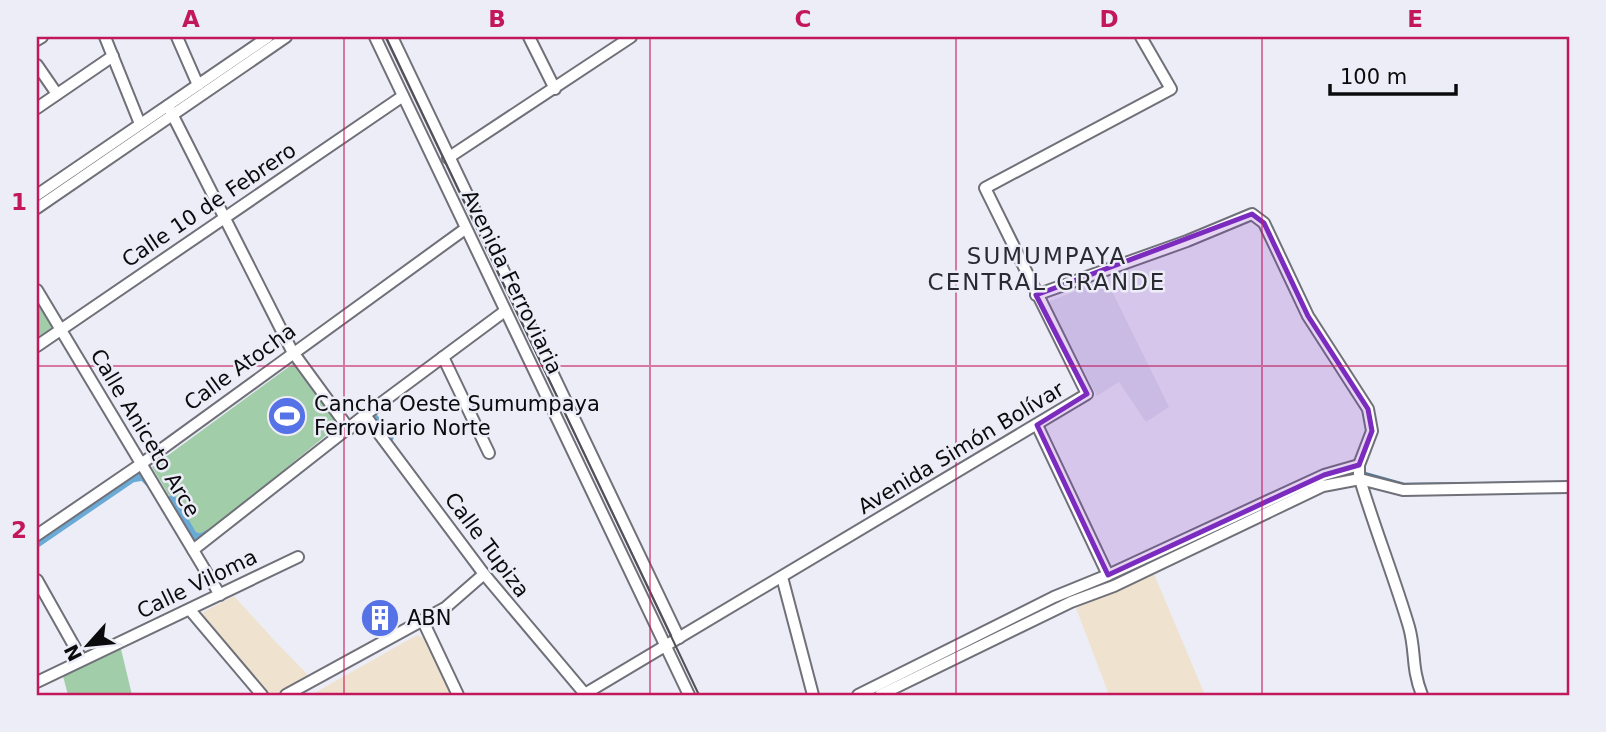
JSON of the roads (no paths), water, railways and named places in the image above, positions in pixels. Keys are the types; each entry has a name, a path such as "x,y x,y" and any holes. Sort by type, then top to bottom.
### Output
{"street":[{"path":"37,40 42,37"},
{"path":"104,37 140,124"},
{"path":"177,37 198,85"},
{"path":"37,195 140,124 171,110 198,85 268,37"},
{"path":"37,208 171,110 286,37"},
{"name":"Avenida Ferroviaria","path":"375,37 689,695"},
{"name":"Avenida Ferroviaria","path":"392,37 679,638"},
{"path":"528,37 555,89"},
{"path":"448,158 631,37"},
{"name":"Avenida Simón Bolívar","path":"584,695 1087,394 985,188 1171,89 1142,37"},
{"path":"37,108 113,57"},
{"path":"37,65 57,94"},
{"name":"Calle 10 de Febrero","path":"37,346 403,96"},
{"path":"171,110 292,351 349,429"},
{"path":"1036,295 1187,241 1252,214 1264,223 1308,316 1368,409 1372,431 1359,472 1399,592 1413,643 1413,672 1422,695"},
{"name":"Calle Atocha","path":"37,535 141,464 292,351 465,229"},
{"name":"Calle Aniceto Arce","path":"37,290 220,595"},
{"path":"193,550 365,415 505,311"},
{"path":"443,356 489,453"},
{"name":"Calle Tupiza","path":"365,415 484,574 584,695"},
{"path":"1037,425 1108,576"},
{"path":"880,695 1071,602 1114,586 1323,486 1359,472"},
{"path":"858,695 1042,603 1108,576 1324,475 1359,472 1403,490 1569,488"},
{"name":"Calle Viloma","path":"37,682 298,557"},
{"path":"286,695 445,608 484,574"},
{"path":"782,577 813,695"},
{"path":"37,580 82,660"},
{"path":"190,610 262,695"},
{"path":"423,621 458,695"}],"waterway":[{"path":"373,417 389,438"},
{"path":"1361,472 1404,484 1507,483"},
{"path":"37,543 132,478 143,476 151,484"},
{"path":"172,500 193,536 201,538 211,533"},
{"path":"1086,591 1144,566"},
{"path":"943,658 1057,603"}],"tram line":[{"path":"386,37 699,695"}],"place":[{"name":"Cancha Oeste Sumumpaya Ferroviario Norte","path":"287,416"},
{"name":"ABN","path":"380,618"}],"district":[{"name":"SUMUMPAYA CENTRAL GRANDE","path":"1047,269"}]}
